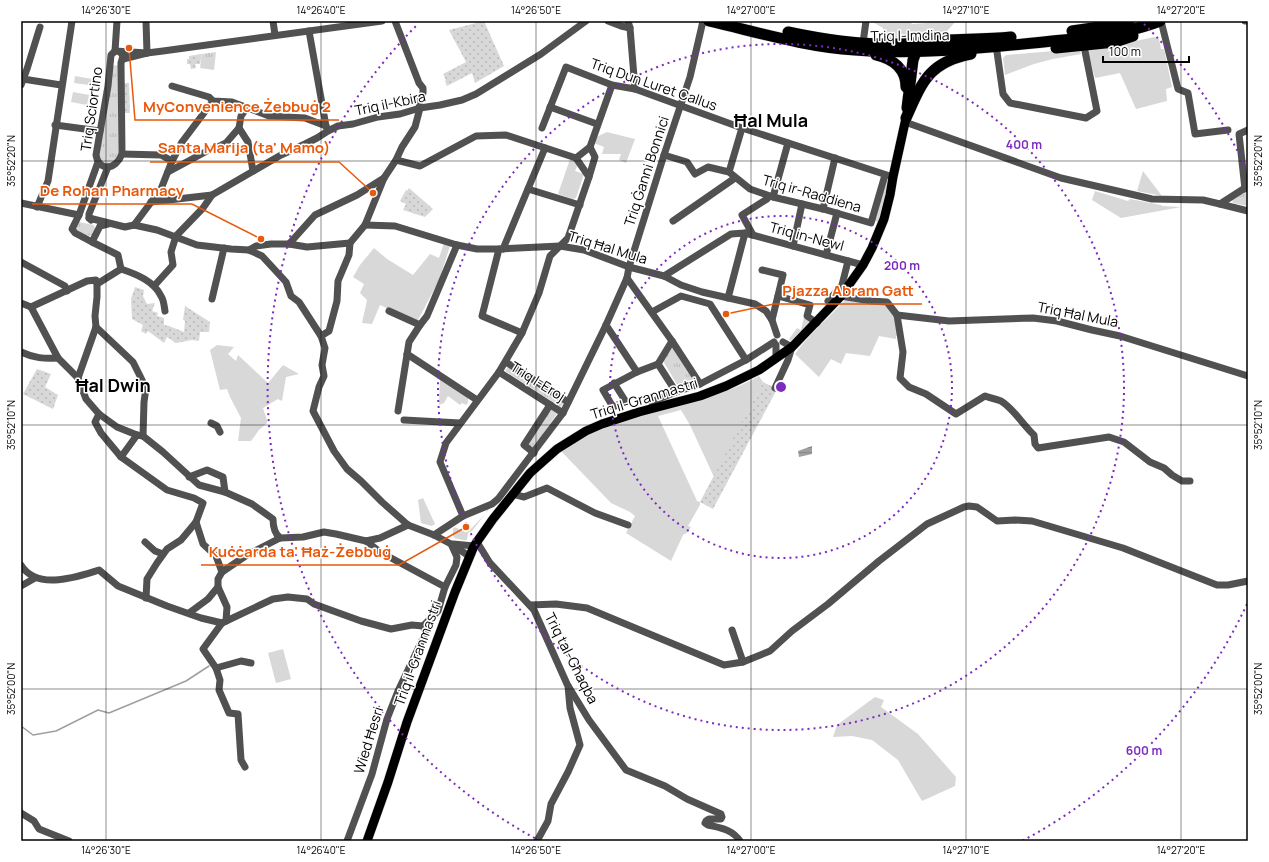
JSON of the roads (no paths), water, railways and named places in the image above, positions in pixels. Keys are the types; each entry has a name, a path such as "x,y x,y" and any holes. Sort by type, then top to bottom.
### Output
{"highway":[{"name":"Triq l-Imdina","path":"709,21 804,43 854,50 916,53 1109,35 1135,30 1158,22"},
{"name":"Triq l-Imdina","path":"739,21 825,39 892,44 998,38 1084,30 1129,21"},
{"path":"905,120 921,86 932,70 958,56 973,53 1084,46 1115,42 1136,35 1158,22"},
{"path":"905,120 910,75 916,53 930,45 998,38"},
{"path":"905,120 915,87 929,66 942,56 961,49"},
{"path":"854,50 886,58 896,64 901,70 906,83 905,120"}],"main road":[{"name":"Triq il-Granmastri","path":"367,841 407,722 469,556 476,544 513,494 530,473 543,461 586,431 639,412 711,392 741,379 776,359 792,347 842,296 863,265 877,237 884,219 890,195 889,176 905,120"}],"street":[{"path":"37,207 48,181 61,85 72,21"},
{"name":"Triq Sciortino","path":"98,162 108,167 115,165 122,154 118,21"},
{"path":"146,21 147,53"},
{"path":"273,21 275,35"},
{"path":"120,56 382,21"},
{"path":"321,336 329,331 338,301 338,281 349,255 350,243 365,225 384,178 396,160 402,146 415,127 420,108 419,103 423,93 423,88 419,83 395,21"},
{"name":"Triq il-Kbira","path":"151,202 212,195 281,155 317,138 327,129 462,100 476,94 541,54 586,21"},
{"path":"608,21 621,26 630,23 635,89"},
{"name":"Triq Ġanni Bonnici","path":"434,535 463,516 492,504 498,499 563,413 627,278 629,267 664,154 690,77 703,21"},
{"path":"863,43 866,21"},
{"path":"1158,22 1178,89 1188,93 1195,134 1228,130"},
{"path":"40,28 22,82 61,85"},
{"path":"309,31 327,129"},
{"path":"997,52 1003,94 1010,103 1086,118 1097,111 1084,46"},
{"name":"Triq Sciortino","path":"73,224 79,215 98,162 96,155 108,86 111,55 120,56"},
{"name":"Triq Sciortino","path":"111,60 115,63 120,56"},
{"name":"Triq Dun Luret Callus","path":"550,107 566,67 612,84 635,89 742,128 889,176"},
{"path":"576,158 590,148 612,84"},
{"path":"172,86 209,97 213,101 232,102 269,116 305,118 327,129"},
{"path":"134,225 162,189 172,161 182,142 213,101"},
{"path":"542,128 550,107 598,124"},
{"path":"168,172 207,151 218,148 226,143 239,128 241,116 247,108"},
{"path":"905,120 1062,178 1152,199 1203,200 1248,211"},
{"path":"56,125 100,131"},
{"path":"239,128 248,142 253,171"},
{"path":"729,172 742,128"},
{"path":"1220,204 1246,188 1239,134 1248,130"},
{"path":"396,160 420,166 476,136 506,135 576,158 589,177"},
{"path":"753,235 742,215 770,198 788,143"},
{"path":"522,333 482,316 501,249 545,148"},
{"path":"463,516 440,462 446,443 506,362 522,333 540,293 550,256 568,238 595,157 590,148"},
{"path":"122,154 161,155 172,161"},
{"name":"Triq ir-Raddiena","path":"664,154 687,162 695,174 708,167 729,172 750,189 770,198 823,208 871,223 889,176"},
{"path":"823,208 835,158"},
{"name":"Triq Sciortino","path":"89,218 89,214 108,167"},
{"path":"289,244 316,215 357,195 384,178"},
{"path":"672,221 736,178"},
{"path":"528,189 580,205"},
{"path":"154,286 173,265 171,252 176,236 203,208 212,195"},
{"path":"21,203 79,215"},
{"path":"793,246 802,204"},
{"path":"66,213 70,217 73,224 73,232 118,255 121,269"},
{"path":"826,255 837,213"},
{"path":"89,218 108,224 125,227 134,225 157,230 197,245 249,250 262,256 286,282 291,296 299,302 321,336 325,348 322,365 324,376 312,411 334,451 347,469 362,481 382,502 408,525 434,535 469,556"},
{"path":"89,218 98,229"},
{"path":"92,242 100,226 108,224"},
{"name":"Triq Ħal Mula","path":"365,225 395,226 446,240 457,245 477,249 560,246 584,250 629,267 664,276 681,285 702,292 755,304 766,311 772,320 778,341 776,359"},
{"path":"664,276 731,234 745,233 728,298"},
{"name":"Triq in-Newl","path":"745,233 863,265"},
{"path":"249,250 256,246 271,244 289,244 307,247 350,243"},
{"path":"398,411 409,342 427,316 457,245"},
{"path":"212,299 224,248"},
{"path":"828,301 842,284 848,261"},
{"path":"21,262 65,286 67,291"},
{"path":"97,284 121,269 135,273 154,286 162,296 166,311"},
{"path":"762,270 783,275 772,320"},
{"path":"627,278 672,341 700,384"},
{"path":"31,307 87,281 96,280 96,327 78,378"},
{"path":"652,312 681,296 710,304 746,360"},
{"path":"778,296 810,305 807,316 817,322"},
{"path":"842,296 871,301 888,302 897,315 903,352 900,378 909,387 926,394 956,414 985,396 1000,401 1022,420 1034,435 1035,444 1038,448 1109,437 1124,442 1150,462 1164,468 1182,481 1190,481"},
{"path":"21,303 31,307 58,358 78,378 86,400 99,414 117,427 140,436 162,452 199,485 225,492 252,504 273,519 273,526 277,536 280,538"},
{"path":"389,311 420,325"},
{"name":"Triq Ħal Mula","path":"897,315 949,321 1033,318 1057,321 1120,336 1248,376"},
{"path":"606,325 637,372"},
{"path":"96,327 133,362 146,388 140,436 121,457"},
{"path":"617,382 658,364 672,341"},
{"path":"652,402 700,384 778,341 792,347 788,360 775,388"},
{"path":"21,352 32,357 42,359 58,358"},
{"path":"407,354 477,400"},
{"name":"Triq l-Eroj","path":"506,362 568,402"},
{"path":"658,364 676,392"},
{"name":"Triq l-Eroj","path":"498,372 563,413"},
{"path":"534,453 524,445 550,405"},
{"path":"99,414 95,422 121,457 167,490 194,498 203,503 196,522 181,540 167,549 147,579 146,598"},
{"path":"404,420 460,423"},
{"path":"211,423 217,426 220,432"},
{"path":"189,477 207,470 223,477 225,492"},
{"path":"194,498 199,485"},
{"path":"513,494 524,497 547,488 595,513 628,525"},
{"path":"532,608 556,604 587,608 724,665 743,662 770,651 792,631 828,604 879,561 927,524 964,506 977,507 997,521 1032,520 1123,548 1217,585 1228,585 1248,581"},
{"path":"196,522 203,544 216,556 222,572"},
{"path":"366,541 380,538 408,525"},
{"path":"245,767 241,760 238,714 229,713 219,690 220,680 216,668 203,649 224,622 227,607 218,587 218,579 222,572 247,555 280,538 303,537 324,532 366,541 380,552 445,587"},
{"path":"145,542 155,551 163,554"},
{"path":"451,544 476,544"},
{"path":"21,565 24,571 35,578 55,580 73,578 99,570 118,586 146,598 201,618 224,622 273,600 288,597 307,599 314,604 361,621 391,629 412,625 423,626 438,611 445,587 456,565 457,557 451,544"},
{"name":"Triq tal-Għaqba","path":"476,544 490,563 532,608 567,684 589,720 626,770 665,786 687,799 720,814 722,817 721,819 709,819 706,820 705,824 729,830 736,835 740,841"},
{"path":"21,586 35,578"},
{"path":"189,613 208,599 218,587"},
{"name":"Wied Ħesri","path":"347,841 372,774 386,719 426,632 423,626"},
{"path":"732,630 743,662"},
{"path":"216,668 241,661 251,663"},
{"path":"537,841 548,821 551,804 580,745 570,708 567,684"},
{"path":"21,812 34,821 39,829 69,841"}],"waterway":[{"path":"21,726 33,735 56,731 98,710 109,713 186,681 209,666"}],"place":[{"name":"MyConvenience Żebbuġ 2","path":"129,48"},
{"name":"Santa Marija (ta' Mamo)","path":"373,193"},
{"name":"De Rohan Pharmacy","path":"261,239"},
{"name":"Pjazza Abram Gatt","path":"726,314"},
{"name":"Kuċċarda ta' Ħaż-Żebbuġ","path":"466,527"}],"district":[{"name":"Ħal Mula","path":"771,120"},
{"name":"Ħal Dwin","path":"113,385"}]}
